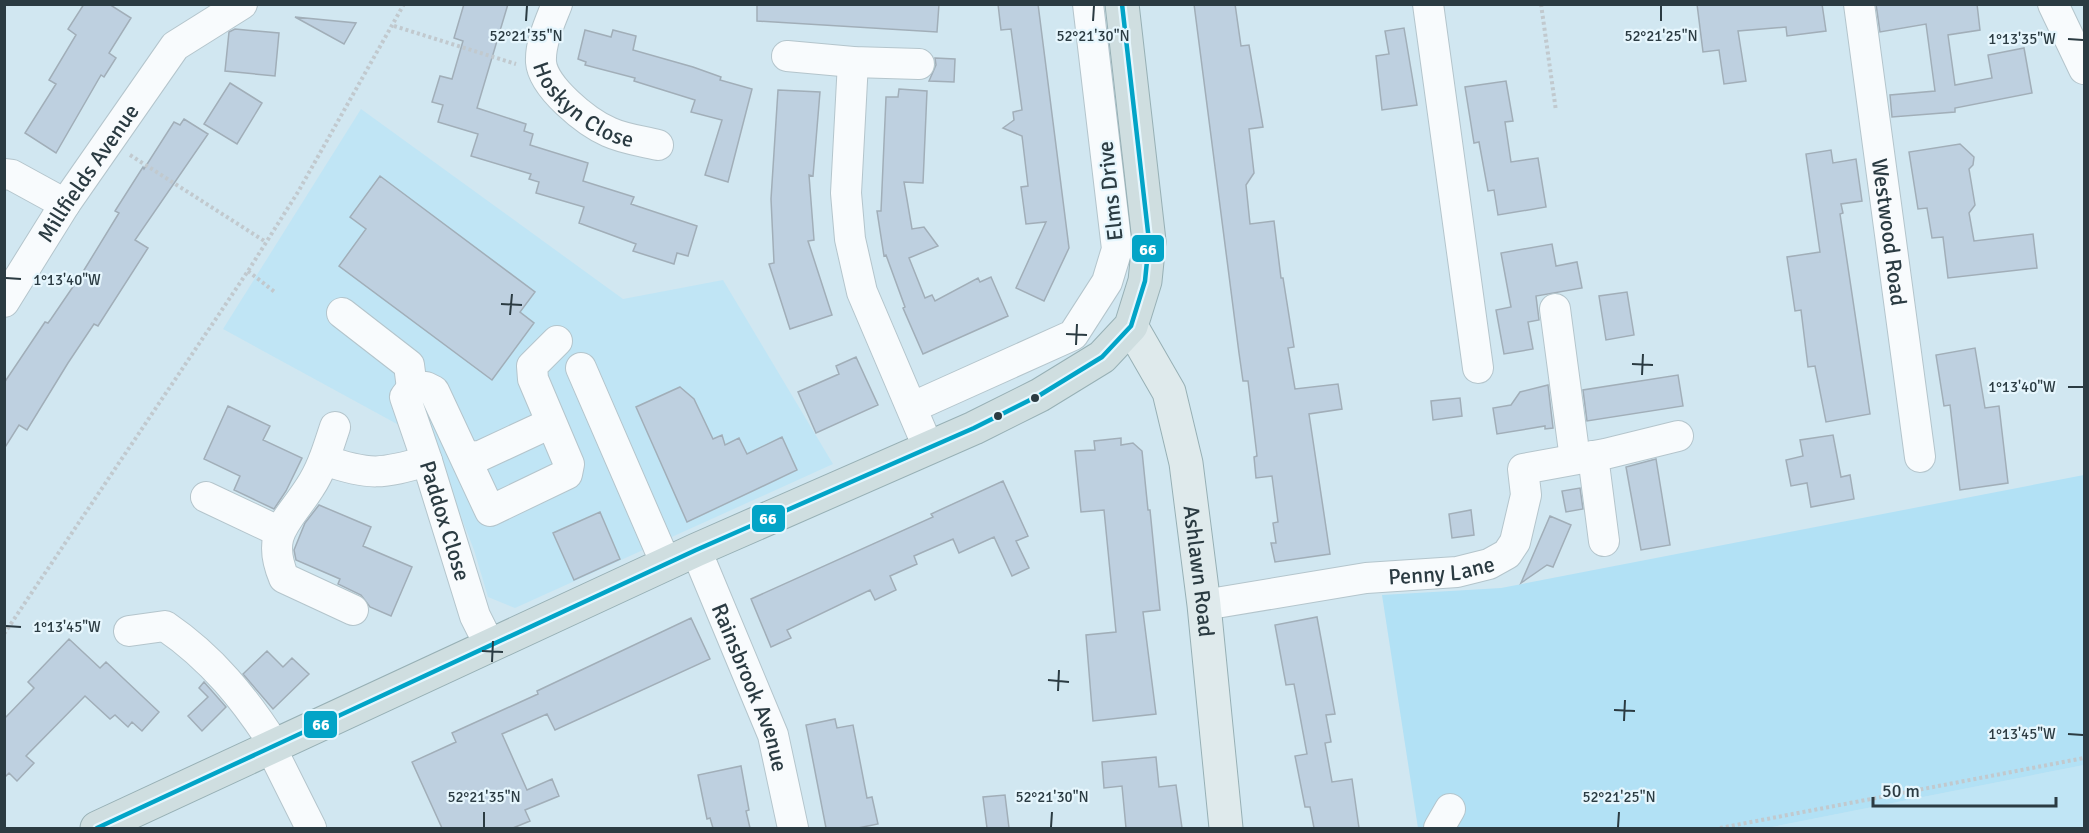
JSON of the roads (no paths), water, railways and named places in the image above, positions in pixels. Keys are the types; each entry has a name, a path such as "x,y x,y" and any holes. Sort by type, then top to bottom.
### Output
{"highway":[{"path":"97,828 133,821 273,747 490,645 1040,396 1102,357 1131,326 1146,281 1149,241 1122,4"}],"main road":[{"name":"Ashlawn Road","path":"1131,326 1169,392 1186,463 1204,605 1226,828"}],"street":[{"name":"Millfields Avenue","path":"4,302 65,204 175,46 242,4"},
{"name":"Hoskyn Close","path":"557,4 542,45 543,72 548,84 592,123 610,133 658,145"},
{"name":"Elms Drive","path":"913,407 1073,335 1107,282 1117,249 1088,4"},
{"path":"1428,4 1478,368"},
{"name":"Westwood Road","path":"1859,4 1920,457"},
{"path":"2053,4 2085,69"},
{"path":"787,56 853,62 919,64"},
{"path":"853,62 846,192 850,239 862,292 913,407 928,447"},
{"path":"4,174 12,175 65,204"},
{"path":"1555,309 1591,456 1604,541"},
{"path":"342,313 409,365 411,401 427,461"},
{"path":"411,401 426,387 434,391 490,511 498,509 567,474 569,464 538,396 532,366 557,341"},
{"path":"581,368 666,564"},
{"path":"466,457 480,456 551,423"},
{"path":"335,427 324,460 310,487 278,531 276,553 284,578 353,610"},
{"path":"1591,456 1678,436"},
{"name":"Penny Lane","path":"1204,605 1366,578 1457,572 1489,564 1506,555 1515,542 1526,495 1523,469 1591,456"},
{"name":"Paddox Close","path":"324,460 357,472 384,473 427,461 475,616 490,645"},
{"path":"206,497 278,531"},
{"name":"Rainsbrook Avenue","path":"696,550 773,735 793,828"},
{"path":"129,631 165,627 193,645 249,706 273,747 311,828"}]}
